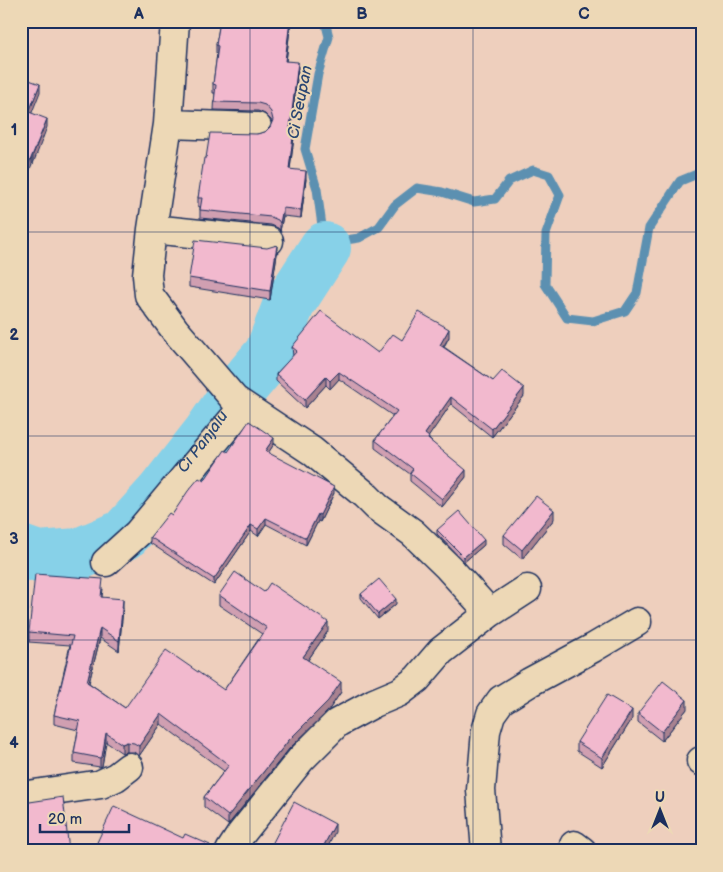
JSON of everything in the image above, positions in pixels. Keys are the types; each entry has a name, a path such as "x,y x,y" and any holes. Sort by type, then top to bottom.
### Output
{"street":[{"path":"174,21 168,124 147,274 149,295 210,372 240,403 312,452 413,533 448,566 490,613"},
{"path":"168,124 257,127"},
{"path":"152,229 268,241"},
{"path":"106,562 138,533 240,403"},
{"path":"230,851 241,834 301,759 337,723 400,692 417,679 440,651 490,613 527,589"},
{"path":"486,851 481,790 486,731 491,714 501,700 637,622"},
{"path":"21,796 101,784 116,777 129,767"}],"building":[{"path":"220,21 290,21 285,61 298,62 290,128 294,129 289,169 306,171 301,210 283,208 280,223 271,217 200,210 202,198 198,198 210,133 257,134 265,132 273,120 271,112 265,105 258,103 214,102 216,85 213,84"},
{"path":"21,77 40,84 29,112 47,119 21,183"},
{"path":"195,240 267,248 277,245 270,291 189,278"},
{"path":"321,311 378,353 393,334 402,340 419,312 449,329 440,345 493,381 502,371 524,388 492,429 451,397 425,434 429,437 428,439 466,470 442,499 410,473 413,469 375,440 397,411 339,372 330,381 326,377 305,400 276,374 297,351 292,347"},
{"path":"249,421 274,438 265,451 334,487 306,538 266,518 258,529 251,525 214,579 150,537 169,513 172,515 199,478 204,481 225,450 228,452"},
{"path":"536,496 554,510 522,550 504,535"},
{"path":"459,511 484,540 464,557 437,530"},
{"path":"235,572 264,592 270,583 328,622 303,657 341,682 328,701 289,740 228,816 204,797 229,765 161,714 139,746 127,742 122,744 106,733 102,757 74,753 80,721 54,715 73,636 29,632 35,574 103,579 101,597 123,599 119,641 100,628 87,682 125,708 166,650 224,690 267,628 219,595"},
{"path":"379,579 396,599 378,614 361,594"},
{"path":"663,681 687,700 662,732 638,713"},
{"path":"607,695 632,710 602,758 577,742"},
{"path":"63,797 69,851 21,851 21,828 26,830 23,803"},
{"path":"294,802 335,824 321,851 273,851 270,848"},
{"path":"114,806 183,838 185,834 210,845 207,851 93,851"}],"waterway":[{"name":"Ci Seupan","path":"325,21 329,37 318,74 305,149 317,189 325,248 339,241 359,238 379,227 395,205 417,188 442,192 474,202 495,199 509,181 533,170 549,175 560,195 546,234 545,284 567,318 593,321 625,311 637,293 649,228 680,181 702,172"},
{"name":"Ci Panjalu","path":"21,551 38,557 79,554 124,535 161,494 209,433 233,398 270,354 289,304 325,248"}]}
